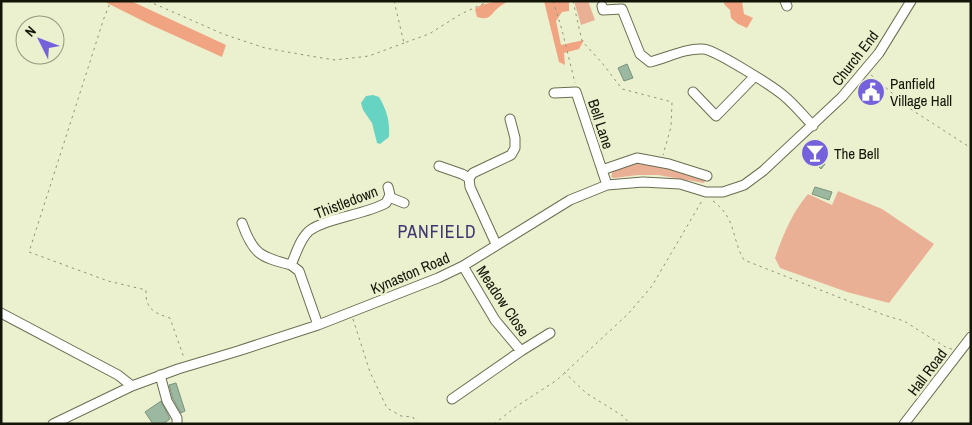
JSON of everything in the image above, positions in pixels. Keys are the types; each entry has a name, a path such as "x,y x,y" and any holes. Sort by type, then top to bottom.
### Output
{"street":[{"name":"Church End","path":"812,126 866,70 893,32 911,1"},
{"path":"602,6 603,10 622,9 640,54 650,62 704,48 755,76 783,95 812,126"},
{"path":"693,92 716,116 755,76"},
{"name":"Bell Lane","path":"554,92 576,92 607,185"},
{"path":"496,244 470,187 469,178 473,173 511,155 515,148 515,138 510,119"},
{"name":"Kynaston Road","path":"53,424 132,386 160,375 318,325 438,278 462,266 570,200 607,185 643,182 680,184 707,192 723,192 744,185 763,171 812,126"},
{"path":"602,170 637,158 662,162 708,176"},
{"path":"439,166 469,178"},
{"name":"Thistledown","path":"291,265 302,240 309,231 320,225 376,208 386,203 389,192 404,203"},
{"path":"242,223 252,247 260,254 291,265 299,271 318,325"},
{"name":"Meadow Close","path":"462,266 495,320 520,351"},
{"path":"1,313 118,375 132,386"},
{"name":"Meadow Close","path":"452,399 520,351 550,333"},
{"name":"Hall Road","path":"904,424 971,337"},
{"path":"160,375 167,401 177,418 177,424"}],"path":[{"path":"114,1 110,3 104,18 29,252 108,281 146,290 148,306 159,314 170,318 186,366"},
{"path":"148,1 231,37 265,48 335,60 369,56 429,34 460,14 489,1"},
{"path":"394,1 404,43"},
{"path":"553,1 562,30 576,92"},
{"path":"573,1 582,41 622,89 672,102 671,127 664,148 662,162"},
{"path":"866,70 912,110 971,148"},
{"path":"707,192 712,200 724,209 734,230 738,250 744,260 884,316 904,321 947,348 961,350"},
{"path":"494,424 517,406 557,380 628,314 652,286 707,192"},
{"path":"351,312 370,372 387,408 401,416 413,417 417,424"},
{"path":"564,372 586,393 623,416 630,424"}],"shaded area":[{"path":"103,1 131,1 226,45 222,57 149,24"},
{"path":"498,1 509,1 500,6 487,18 477,17 475,9 481,5"},
{"path":"544,1 569,1 569,11 562,12 556,21 561,45 584,40 579,49 564,53 565,65 559,62"},
{"path":"574,1 588,1 595,20 581,25"},
{"path":"724,1 742,1 744,14 753,18 747,28 731,18 730,10 724,4"},
{"path":"637,159 707,177 704,183 658,175 611,177 613,170"},
{"path":"838,191 882,209 934,244 889,303 847,292 780,268 775,258 788,224 808,194 832,205"}],"water":[{"path":"373,95 379,97 386,111 389,126 389,137 380,144 377,143 372,123 363,110 361,103 366,96"}],"building":[{"path":"627,64 633,78 624,81 618,68"},
{"name":"Panfield Village Hall","path":"868,83 873,86 874,84 880,89 871,101 862,90"},
{"path":"816,143 825,152 819,158 825,164 821,169 806,154"},
{"path":"815,187 832,192 829,200 812,194"},
{"path":"176,383 185,411 181,413 173,399 169,385"},
{"path":"161,401 170,419 163,424 153,424 145,412"}],"place":[{"name":"Panfield Village Hall","path":"871,92"},
{"name":"The Bell","path":"815,153"}],"district":[{"name":"PANFIELD","path":"437,231"}]}
